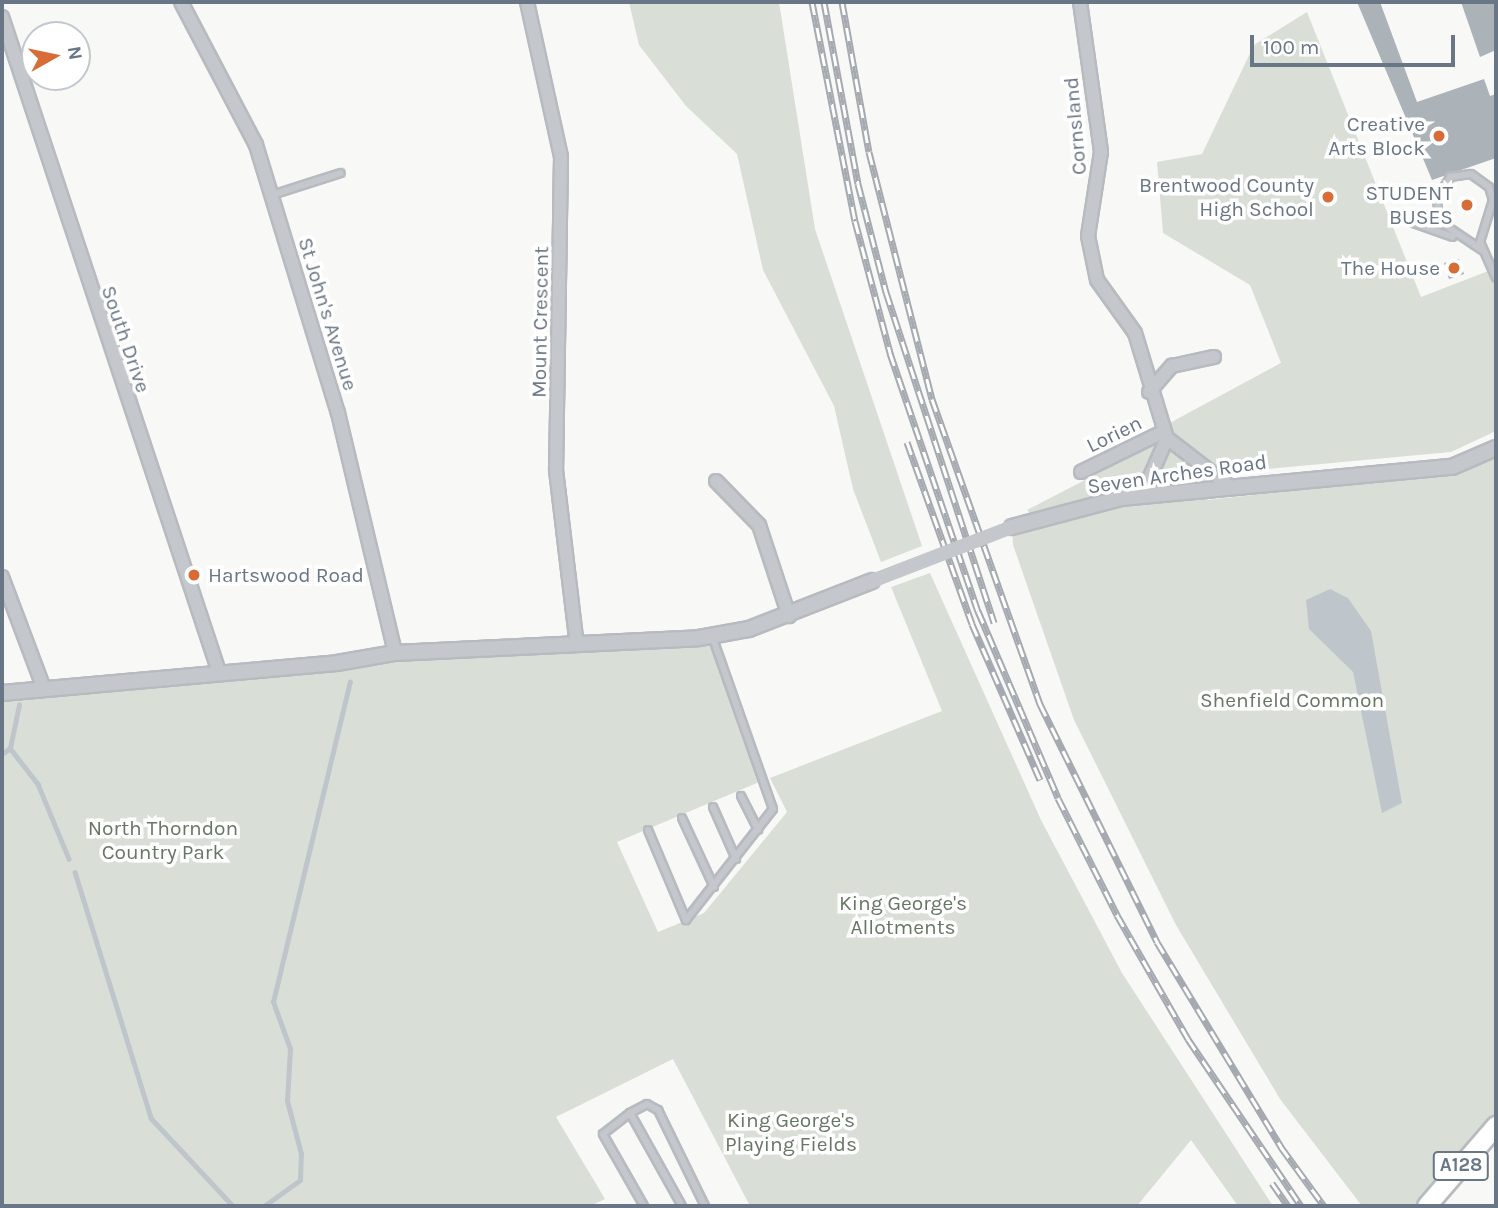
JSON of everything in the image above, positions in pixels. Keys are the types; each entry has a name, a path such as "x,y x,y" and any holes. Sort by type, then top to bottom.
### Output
{"main road":[{"name":"A128","path":"1427,1206 1496,1126"}],"street":[{"name":"St John's Avenue","path":"181,2 237,103 272,195 344,437 395,653"},
{"name":"Mount Crescent","path":"527,2 561,157 556,470 577,645"},
{"name":"Cornsland","path":"1080,2 1101,152 1088,236 1091,261 1097,280 1135,333 1149,392 1166,434"},
{"name":"South Drive","path":"2,17 219,672"},
{"path":"1149,392 1172,366 1214,357"},
{"path":"1142,495 1166,434 1229,485"},
{"name":"Lorien","path":"1080,472 1166,434"},
{"name":"Seven Arches Road","path":"789,616 1012,527 1142,495 1229,485 1452,467 1496,448"},
{"path":"2,693 395,653 712,636 789,616 759,525 716,481"},
{"path":"2,577 44,689"}],"lane":[{"path":"272,195 341,173"},
{"path":"1458,238 1437,210 1450,177 1479,176 1492,194 1494,210 1480,233 1482,250 1496,278"},
{"path":"1413,223 1458,238 1482,250"},
{"path":"648,830 687,920 758,830 772,801 712,636"},
{"path":"741,796 758,830"},
{"path":"713,807 736,859"},
{"path":"682,818 714,887"},
{"path":"644,1206 603,1133 647,1104 658,1110 705,1206"},
{"path":"630,1113 682,1206"}],"green space":[{"path":"629,2 779,2 815,229 922,546 881,562 853,489 834,406 763,270 737,154 686,106 639,45"},
{"name":"Shenfield Common","path":"1307,12 1421,297 1496,268 1496,431 1451,452 1215,474 1229,486 1207,500 1459,473 1496,457 1496,1126 1426,1206 1362,1206 1280,1099 1176,925 1074,720 1013,545 1012,527 1035,519 1027,510 1166,438 1166,425 1281,363 1250,285 1163,233 1157,162 1202,154 1254,45"},
{"path":"930,573 1041,820 1122,973 1273,1206 1238,1206 1191,1140 1137,1206 750,1206 673,1059 556,1117 605,1199 590,1206 2,1206 2,691 712,636 764,780 617,842 658,932 704,913 787,812 770,778 942,711 891,587"}],"shaded area":[{"path":"1330,589 1348,598 1371,631 1402,803 1382,813 1353,672 1309,629 1306,600"}],"building":[{"path":"1357,2 1380,2 1417,102 1484,79 1490,96 1496,94 1496,158 1432,180"},
{"path":"1461,2 1496,2 1496,50 1480,57"},
{"name":"The House","path":"1459,259 1464,274 1449,279 1444,263"}],"waterway":[{"path":"264,1206 300,1180 301,1154 287,1101 290,1049 273,1002 350,682"},
{"path":"2,754 10,748 19,705"},
{"path":"10,748 38,784 69,859"},
{"path":"75,872 151,1118 233,1206"}],"railway":[{"path":"812,2 855,221 890,353 978,611 1058,798 1117,915 1188,1039 1301,1206"},
{"path":"824,2 858,184 886,292 994,623"},
{"path":"842,2 869,152 932,399 1040,704 1157,942 1281,1147 1324,1206"},
{"path":"907,442 972,624 1040,780"},
{"path":"1272,1183 1288,1206"}],"place":[{"name":"Creative Arts Block","path":"1439,136"},
{"name":"Brentwood County High School","path":"1328,197"},
{"name":"STUDENT BUSES","path":"1467,205"},
{"name":"The House","path":"1454,268"},
{"name":"Hartswood Road","path":"194,575"}],"park label":[{"name":"North Thorndon Country Park","path":"163,840"},
{"name":"King George's Allotments","path":"903,915"},
{"name":"King George's Playing Fields","path":"791,1132"}]}
